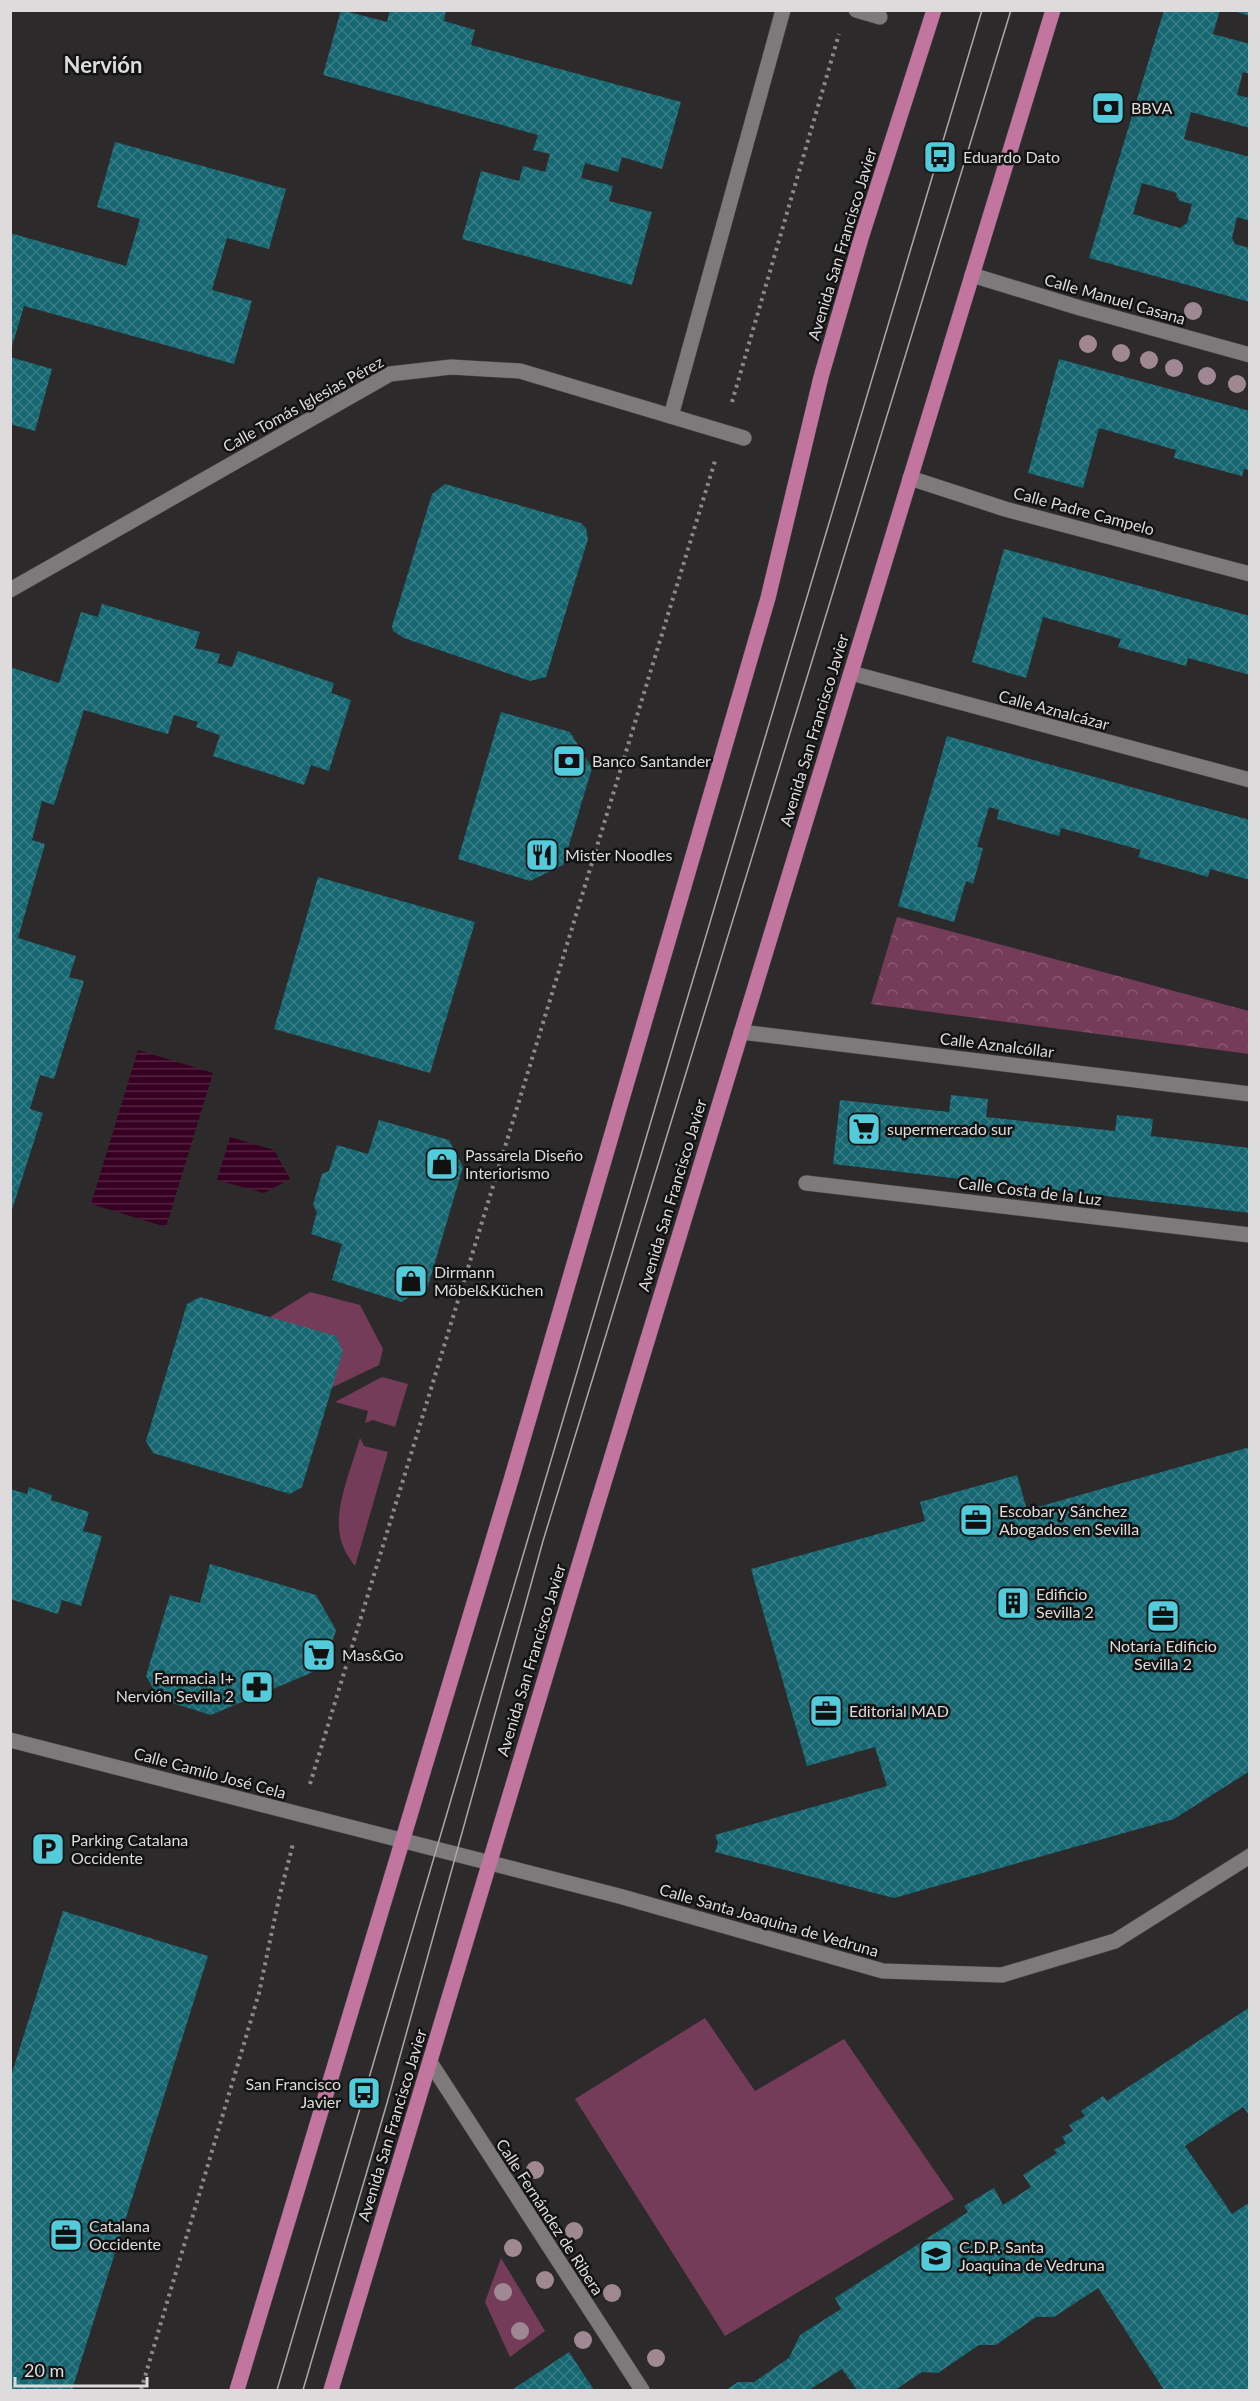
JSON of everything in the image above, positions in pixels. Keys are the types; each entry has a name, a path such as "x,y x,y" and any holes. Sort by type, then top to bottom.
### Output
{"main road":[{"name":"Avenida San Francisco Javier","path":"237,2391 511,1480 768,598 821,377 862,235 934,10"},
{"name":"Avenida San Francisco Javier","path":"331,2391 489,1863 1053,10"}],"street":[{"path":"671,416 783,10"},
{"path":"856,10 880,17"},
{"name":"Calle Manuel Casana","path":"972,275 1080,308 1250,355"},
{"name":"Calle Tomás Iglesias Pérez","path":"10,590 390,374 452,367 520,370 744,438"},
{"name":"Calle Padre Campelo","path":"910,478 1005,509 1250,574"},
{"name":"Calle Aznalcázar","path":"851,673 1250,780"},
{"name":"Calle Aznalcóllar","path":"741,1032 1250,1094"},
{"name":"Calle Costa de la Luz","path":"806,1183 1250,1235"},
{"name":"Calle Camilo José Cela","path":"10,1740 401,1841"},
{"name":"Calle Santa Joaquina de Vedruna","path":"401,1841 619,1896 883,1971 1002,1975 1115,1941 1250,1856"},
{"name":"Calle Fernández de Ribera","path":"430,2062 642,2391"}],"path":[{"path":"730,408 840,32"},
{"path":"312,1775 337,1701 716,457"},
{"path":"141,2391 260,1993 286,1869"}],"green space":[{"path":"897,917 1249,1011 1249,1054 871,1004"},
{"path":"310,1292 360,1305 383,1349 379,1365 331,1388 270,1317"},
{"path":"382,1377 408,1384 395,1427 373,1420 365,1423 368,1411 335,1402"},
{"path":"360,1438 364,1446 388,1452 355,1566 342,1544 339,1513"},
{"path":"705,2018 755,2091 844,2039 954,2199 725,2336 575,2099"},
{"path":"501,2258 545,2331 510,2357 485,2302"}],"shaded area":[{"path":"138,1050 213,1073 166,1227 91,1204"},
{"path":"230,1137 274,1150 290,1179 264,1193 217,1180"}],"building":[{"path":"341,10 387,22 390,10 446,10 444,21 475,30 471,45 681,102 662,169 622,157 618,172 585,163 581,178 613,186 609,201 652,212 632,285 462,239 481,171 519,181 523,166 545,172 550,154 533,150 538,135 323,75"},
{"path":"1164,10 1220,10 1213,34 1250,44 1250,74 1243,72 1237,95 1250,98 1250,128 1191,112 1184,139 1250,157 1250,221 1237,217 1232,238 1235,244 1250,248 1250,302 1089,258","holes":["1142,183 1177,193 1176,196 1180,201 1192,204 1187,223 1180,228 1133,214"]},
{"path":"1233,10 1250,10 1250,16 1233,11"},
{"path":"115,142 286,189 269,249 227,238 212,290 252,301 234,364 24,306 10,353 10,233 126,266 140,219 97,207"},
{"path":"10,357 52,369 35,431 10,424"},
{"path":"1059,359 1250,411 1250,470 1244,469 1242,476 1174,458 1176,450 1099,428 1083,488 1028,473"},
{"path":"445,484 581,523 586,528 588,539 546,677 530,681 404,638 393,631 392,626 432,494"},
{"path":"1004,549 1250,616 1250,675 1188,658 1186,666 1118,647 1121,639 1043,617 1026,678 972,662"},
{"path":"102,604 200,632 195,648 220,654 217,663 232,667 238,651 334,683 331,693 351,700 329,771 311,765 304,785 213,756 220,735 196,727 198,722 174,715 168,734 84,710 54,805 42,801 32,840 45,844 18,938 76,956 69,977 84,981 54,1079 40,1075 30,1109 43,1113 11,1213 10,667 59,683 81,612 98,617"},
{"path":"501,712 570,732 592,768 563,865 530,881 458,859"},
{"path":"947,736 1250,820 1250,880 1210,869 1208,877 1138,857 1141,850 1061,828 1059,836 997,819 999,810 989,807 977,847 983,848 973,884 966,881 954,922 898,906"},
{"path":"318,877 475,922 430,1073 274,1029"},
{"path":"951,1095 988,1099 986,1117 1115,1131 1117,1115 1153,1119 1151,1136 1250,1148 1250,1213 833,1164 840,1100 949,1112"},
{"path":"379,1120 449,1140 463,1167 428,1286 401,1302 332,1280 342,1244 311,1234 317,1212 313,1205 322,1174 329,1171 337,1145 368,1154"},
{"path":"200,1297 336,1336 343,1351 302,1487 290,1494 153,1453 146,1441 187,1304"},
{"path":"1250,1447 1250,1771 1174,1819 894,1898 715,1852 718,1843 715,1835 887,1786 875,1747 807,1766 751,1569 925,1521 920,1502 1017,1475 1027,1510"},
{"path":"29,1487 52,1495 51,1500 89,1512 83,1531 102,1536 81,1606 62,1600 58,1614 10,1599 10,1489 27,1494"},
{"path":"210,1564 316,1595 336,1630 325,1667 211,1715 159,1699 146,1676 170,1595 200,1603"},
{"name":"Catalana Occidente","path":"63,1911 208,1956 72,2390 10,2390 10,2079"},
{"path":"1250,2007 1250,2116 1243,2107 1185,2146 1232,2214 1250,2202 1250,2390 1164,2390 1098,2288 1054,2317 1036,2317 996,2345 979,2345 938,2373 922,2372 895,2390 857,2390 842,2369 809,2390 726,2390 738,2382 754,2382 789,2358 800,2335 841,2309 835,2298 968,2212 964,2206 994,2188 1003,2205 1031,2187 1023,2175 1057,2153 1054,2150 1066,2143 1062,2137 1073,2131 1069,2125 1085,2116 1081,2111 1103,2096 1107,2101"},
{"path":"569,2352 594,2390 512,2390"}],"tram line":[{"path":"277,2390 677,1033 982,10"},
{"path":"303,2390 387,2103 543,1541 1011,10"}],"place":[{"name":"BBVA","path":"1108,108"},
{"name":"Eduardo Dato","path":"940,157"},
{"name":"Banco Santander","path":"569,761"},
{"name":"Mister Noodles","path":"542,855"},
{"name":"supermercado sur","path":"864,1129"},
{"name":"Passarela Diseño Interiorismo","path":"442,1164"},
{"name":"Dirmann Möbel&Küchen","path":"411,1281"},
{"name":"Escobar y Sánchez Abogados en Sevilla","path":"976,1520"},
{"name":"Edificio Sevilla 2","path":"1013,1603"},
{"name":"Notaría Edificio Sevilla 2","path":"1163,1616"},
{"name":"Mas&Go","path":"319,1655"},
{"name":"Farmacia I+ Nervión Sevilla 2","path":"257,1687"},
{"name":"Editorial MAD","path":"826,1711"},
{"name":"Parking Catalana Occidente","path":"48,1849"},
{"name":"San Francisco Javier","path":"364,2093"},
{"name":"Catalana Occidente","path":"66,2235"},
{"name":"C.D.P. Santa Joaquina de Vedruna","path":"936,2256"}],"district":[{"name":"Nervión","path":"103,65"}]}
